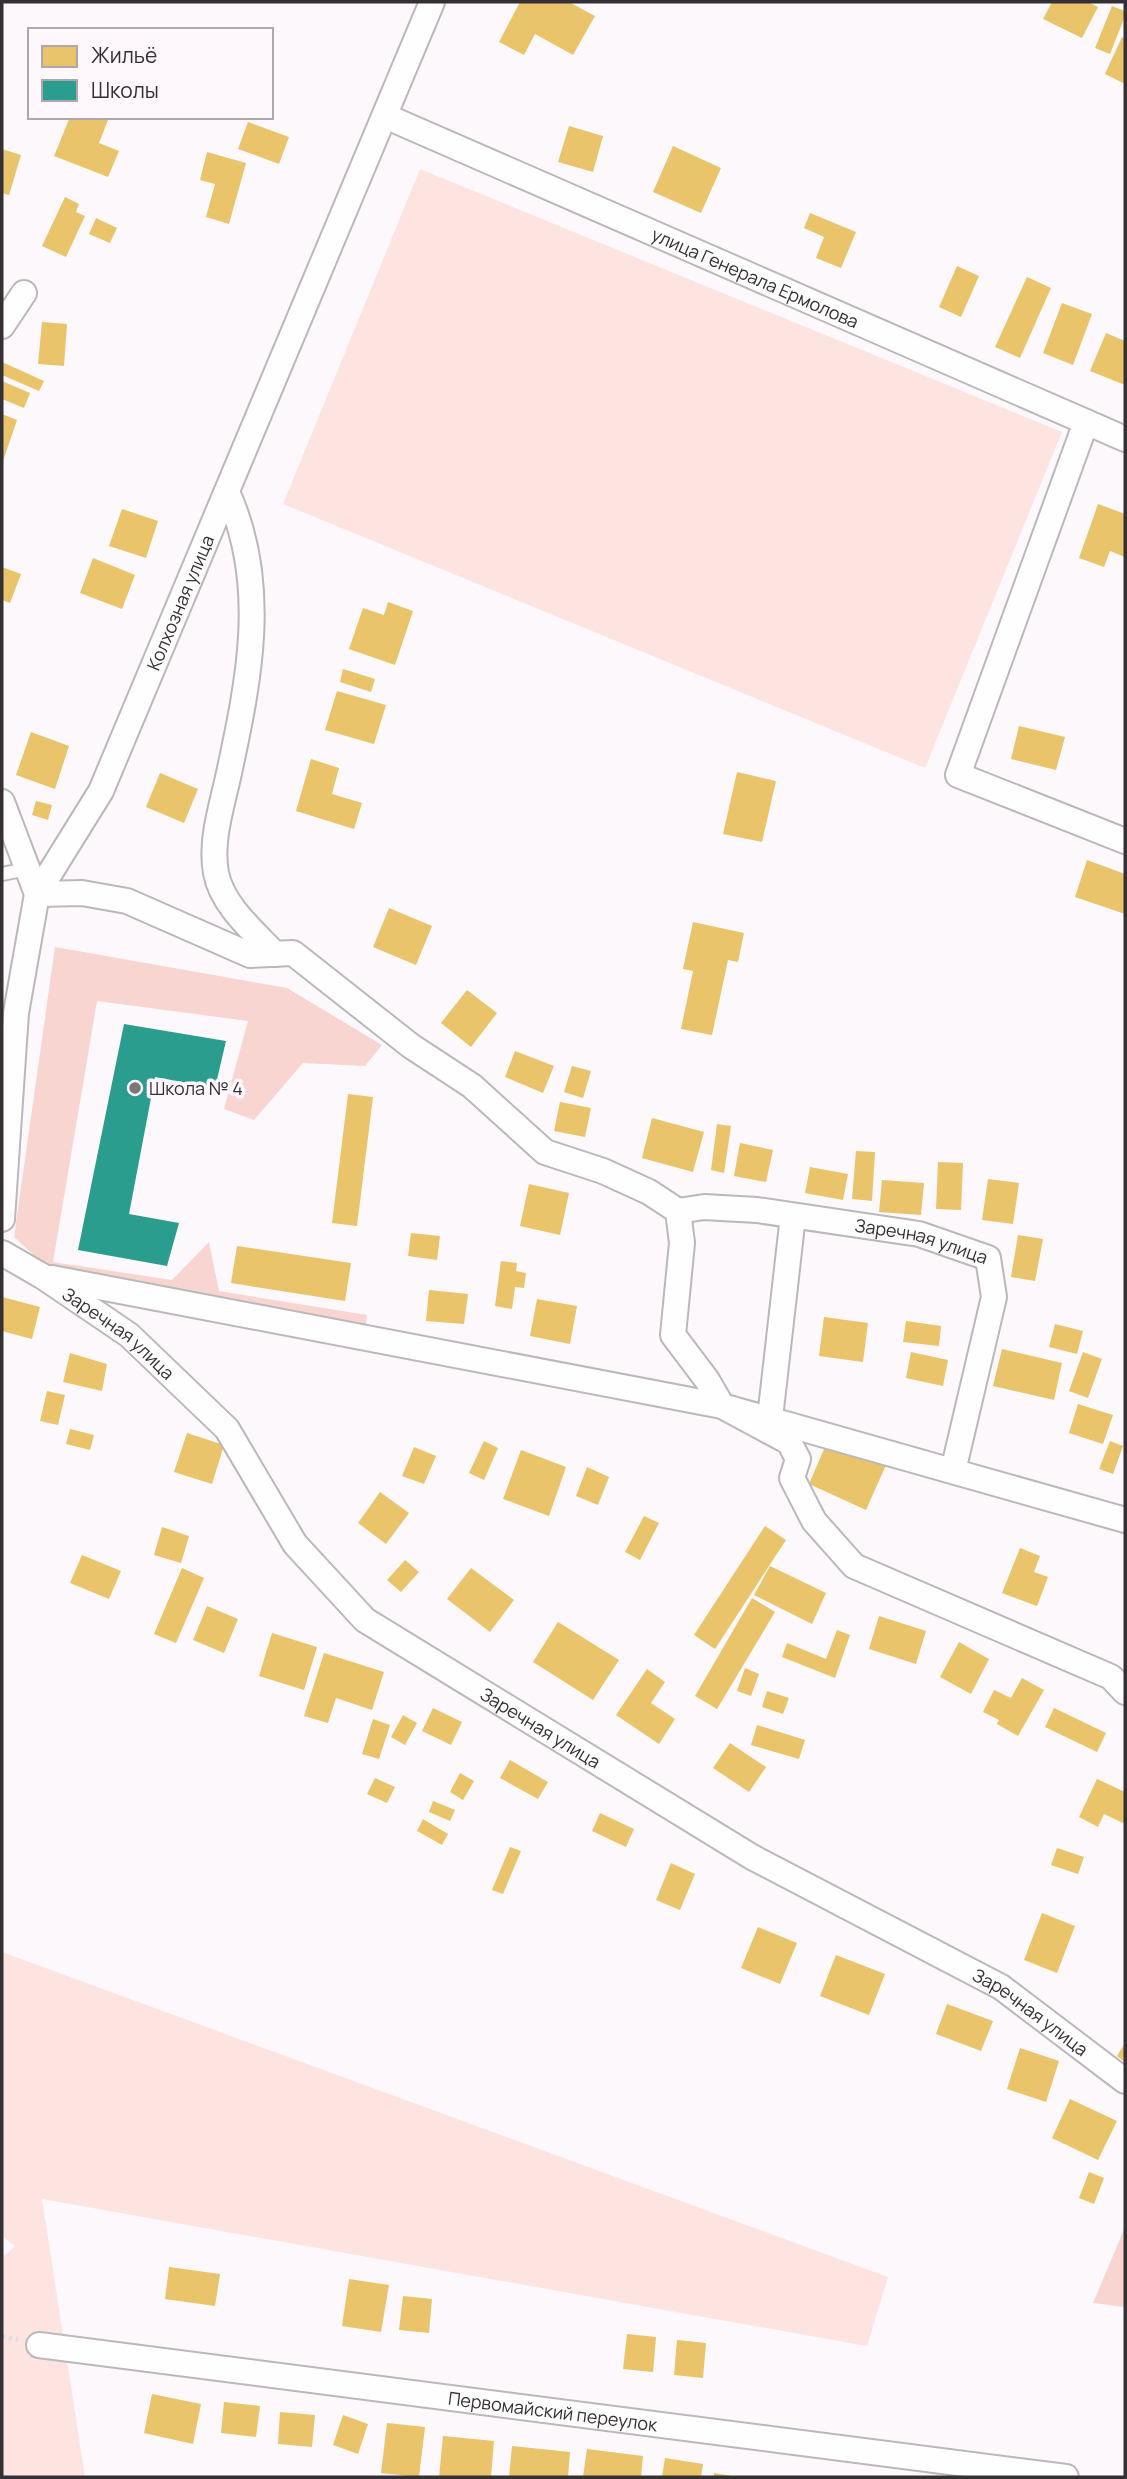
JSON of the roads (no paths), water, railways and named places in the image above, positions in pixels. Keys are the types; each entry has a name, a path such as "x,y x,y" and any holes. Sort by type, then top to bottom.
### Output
{"street":[{"name":"Колхозная улица","path":"2,1219 16,1013 37,894 101,790 432,2"},
{"name":"улица Генерала Ермолова","path":"385,116 1125,439"},
{"path":"2,327 24,293"},
{"path":"1086,422 958,775 1125,841"},
{"path":"226,492 236,512 247,568 253,635 247,696 214,845 217,875 235,912 275,954"},
{"path":"2,803 37,894 82,892 127,901 250,955 293,953 411,1046 472,1086 545,1152 603,1171 649,1192 678,1211 682,1243 673,1335 707,1380 722,1406"},
{"name":"Заречная улица","path":"678,1211 704,1207 793,1216 919,1234 988,1258 994,1297 953,1471"},
{"path":"770,1418 793,1216"},
{"name":"Заречная улица","path":"2,1253 42,1276 130,1335 227,1429 295,1544 365,1620 752,1857 1001,1987 1125,2081"},
{"name":"Заречная улица","path":"42,1276 722,1406 1125,1520"},
{"name":"Заречная улица","path":"722,1406 789,1442 798,1459 792,1478 814,1521 854,1566 1111,1678 1125,1692"},
{"name":"Первомайский переулок","path":"39,2345 1066,2477"}],"lane":[{"path":"2,874 27,869"}],"place":[{"name":"Школа № 4","path":"135,1088"}]}
